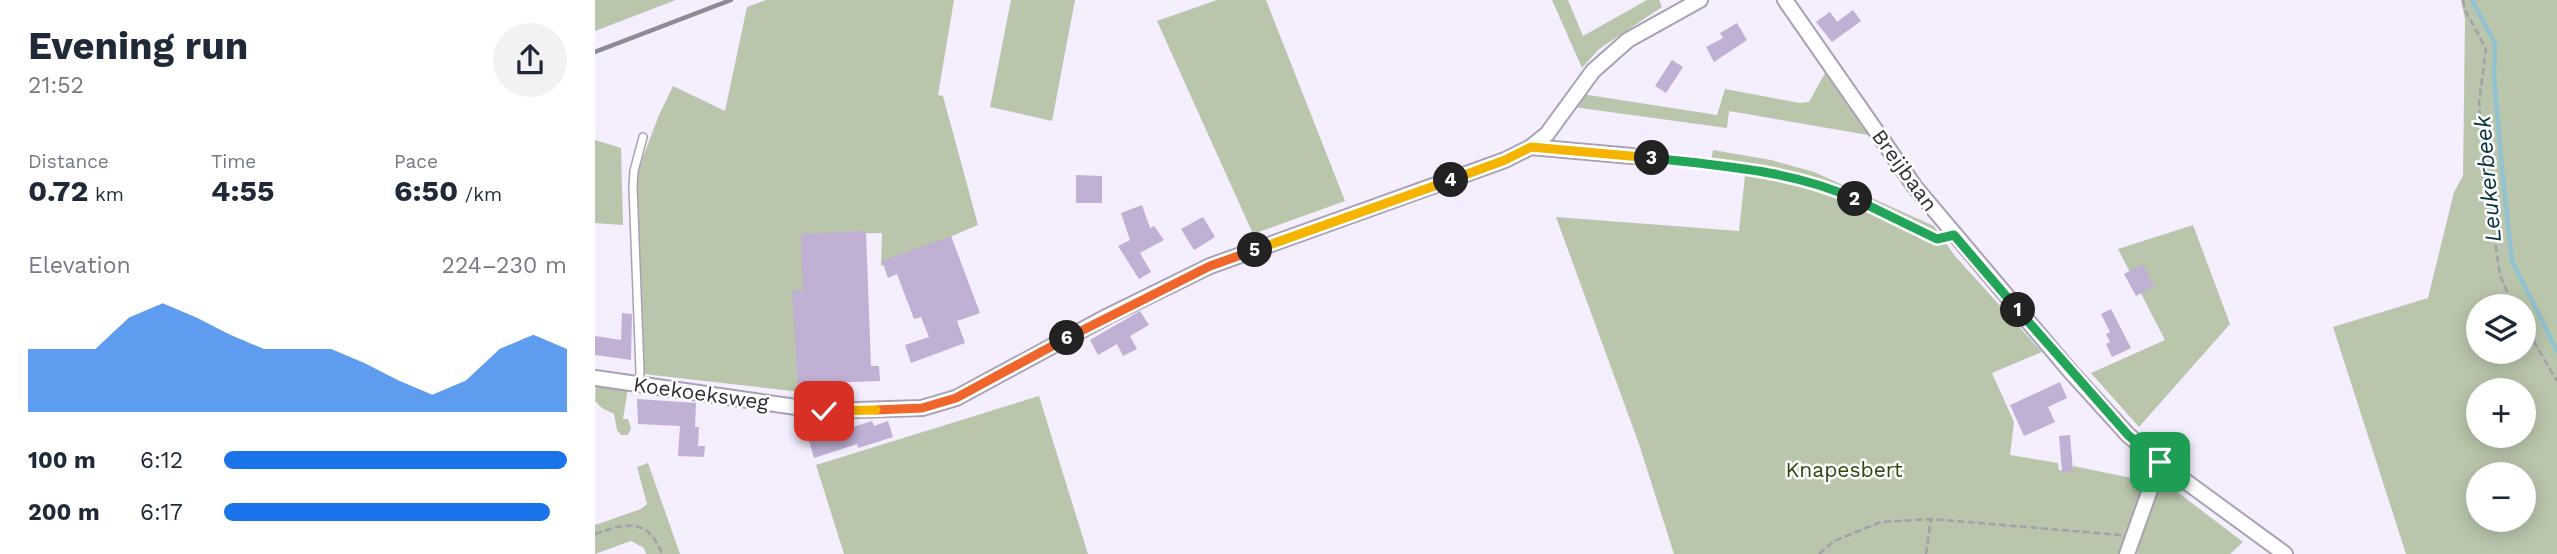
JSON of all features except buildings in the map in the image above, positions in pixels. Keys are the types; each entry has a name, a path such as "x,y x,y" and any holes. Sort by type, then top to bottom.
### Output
{"street":[{"name":"Koekoeksweg","path":"595,378 824,411 922,408 956,398 1108,316 1210,266 1505,160 1531,147 1547,134 1593,71 1628,40 1700,0"},
{"name":"Breijbaan","path":"1785,0 1915,187 2119,426 2160,462 2285,554"},
{"path":"1531,147 1632,156"},
{"path":"2127,554 2160,462"}],"lane":[{"path":"639,383 633,187 634,171 643,137"}],"path":[{"path":"2463,0 2465,10 2486,49 2479,103 2485,173 2500,275 2508,294"},
{"path":"1632,156 1741,168 1829,187 1937,239 1954,235"},
{"path":"2536,345 2557,381"},
{"path":"1926,554 1931,519"},
{"path":"1819,554 1834,541 1881,522 1931,519 2132,536"},
{"path":"595,534 629,524 646,529 662,554"}],"green space":[{"path":"595,0 676,0 595,31"},
{"path":"766,0 954,0 938,95 943,96 978,225 881,266 882,233 802,234 806,366 800,392 644,374 634,228 638,170 673,86 725,111 747,7"},
{"path":"1011,0 1075,0 1052,121 990,107"},
{"path":"1217,0 1266,0 1345,201 1253,234 1157,21"},
{"path":"1552,0 1568,0 1583,36 1647,0 1659,0 1662,7 1599,49 1582,68"},
{"path":"2461,0 2557,0 2557,554 2406,554 2333,327 2428,298 2454,192 2463,176 2465,19"},
{"path":"1825,73 1868,135 1729,111 1727,128 1573,107 1582,94 1717,115 1725,89 1800,103 1809,102"},
{"path":"595,140 621,148 623,225 595,223"},
{"name":"Knapesbert","path":"1713,150 1771,160 1814,172 1934,226 1955,256 2042,352 1992,373 2014,422 2010,455 2058,463 2059,470 2072,471 2073,466 2141,480 2145,468 2150,469 2124,554 1674,554 1639,444 1556,217 1739,231 1746,166 1711,161"},
{"path":"2193,225 2230,324 2139,427 2091,373 2165,340 2118,249"},
{"path":"596,383 628,388 623,419 628,419 631,428 628,435 621,435 617,430 614,414 595,401"},
{"path":"1039,396 1088,554 844,554 816,465"},
{"path":"648,463 680,554 646,554 644,548 631,541 595,554 595,525 641,509 647,504 637,467"},
{"path":"2159,478 2243,542 2230,554 2137,554"}],"waterway":[{"name":"Leukerbeek","path":"2472,0 2495,44 2494,78 2512,261 2557,351"}],"railway":[{"path":"595,52 731,0"}],"route":[{"path":"824,411 922,408 956,398 1108,316 1210,266 1505,160 1531,147 1741,168 1829,187 1937,239 1954,235 2128,435 2160,462"}]}
